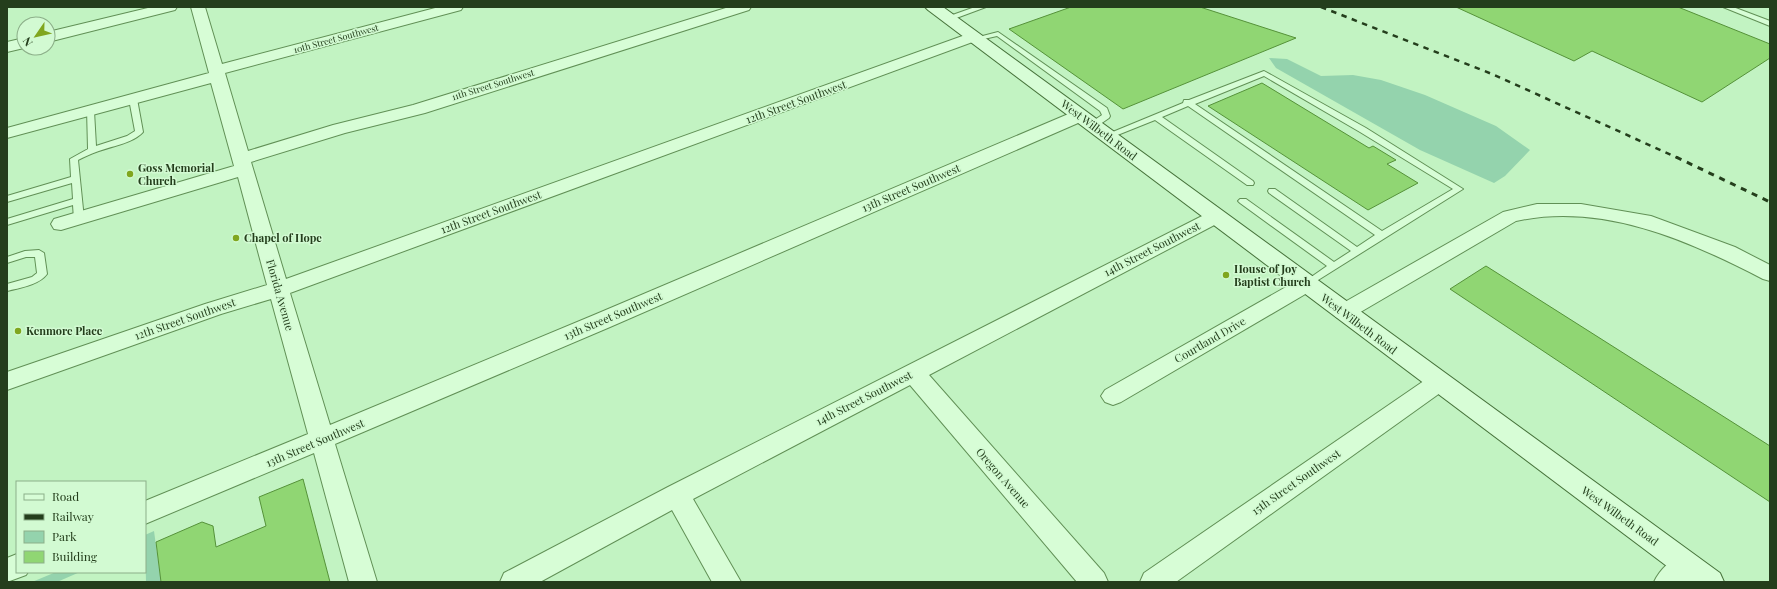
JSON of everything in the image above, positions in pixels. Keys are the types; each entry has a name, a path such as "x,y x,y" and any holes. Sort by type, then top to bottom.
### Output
{"main road":[{"name":"West Wilbeth Road","path":"933,7 1439,382 1677,573 1710,582"}],"street":[{"path":"56,35 170,7"},
{"name":"Florida Avenue","path":"198,7 363,582"},
{"name":"10th Street Southwest","path":"7,133 133,99 216,74 456,7"},
{"name":"11th Street Southwest","path":"61,224 78,210 242,164 339,129 419,109 744,7"},
{"name":"12th Street Southwest","path":"7,381 213,308 279,289 974,38"},
{"name":"13th Street Southwest","path":"146,513 322,439 1093,125"},
{"path":"1344,312 1510,216 1537,210 1581,210 1651,222 1728,252 1770,274"},
{"name":"14th Street Southwest","path":"514,582 677,495 1216,217"},
{"name":"Courtland Drive","path":"1113,396 1306,284"},
{"name":"Oregon Avenue","path":"913,373 1094,582"},
{"name":"15th Street Southwest","path":"1154,582 1439,382"},
{"path":"677,495 727,582"}],"lane":[{"path":"948,18 982,7"},
{"path":"1727,7 1770,24"},
{"path":"974,38 998,34 1104,110 1106,116 1093,125"},
{"path":"1093,125 1155,116 1264,72 1363,130 1459,189 1382,235 1306,284"},
{"path":"7,222 78,210 74,159 92,150 130,138 139,132 133,99"},
{"path":"1188,102 1382,235"},
{"path":"90,110 92,150"},
{"path":"1155,116 1250,183"},
{"path":"7,199 75,179"},
{"path":"1272,192 1357,251"},
{"path":"1243,201 1334,266"},
{"path":"7,260 25,254 39,253 42,274 35,279 7,288"}],"green space":[{"path":"1269,58 1287,59 1321,76 1353,75 1381,80 1425,95 1496,126 1530,150 1505,176 1494,183 1420,150 1276,68"},
{"path":"154,531 161,582 146,582 146,535"},
{"path":"54,573 78,573 57,582 32,582"}],"building":[{"path":"1071,7 1200,7 1296,38 1123,109 1009,29"},
{"path":"1456,7 1678,7 1770,44 1770,58 1702,102 1592,51 1574,61"},
{"path":"1262,83 1369,148 1373,146 1396,160 1387,164 1418,183 1368,210 1208,106"},
{"path":"1486,266 1770,446 1770,502 1450,289"},
{"path":"303,479 330,582 161,582 156,542 202,522 213,526 216,547 266,526 259,497"}],"railway":[{"path":"1321,7 1492,74 1678,158"},
{"path":"1676,157 1770,202"}],"place":[{"name":"Goss Memorial Church","path":"130,174"},
{"name":"Chapel of Hope","path":"236,238"},
{"name":"House of Joy Baptist Church","path":"1226,275"},
{"name":"Kenmore Place","path":"18,331"}]}
